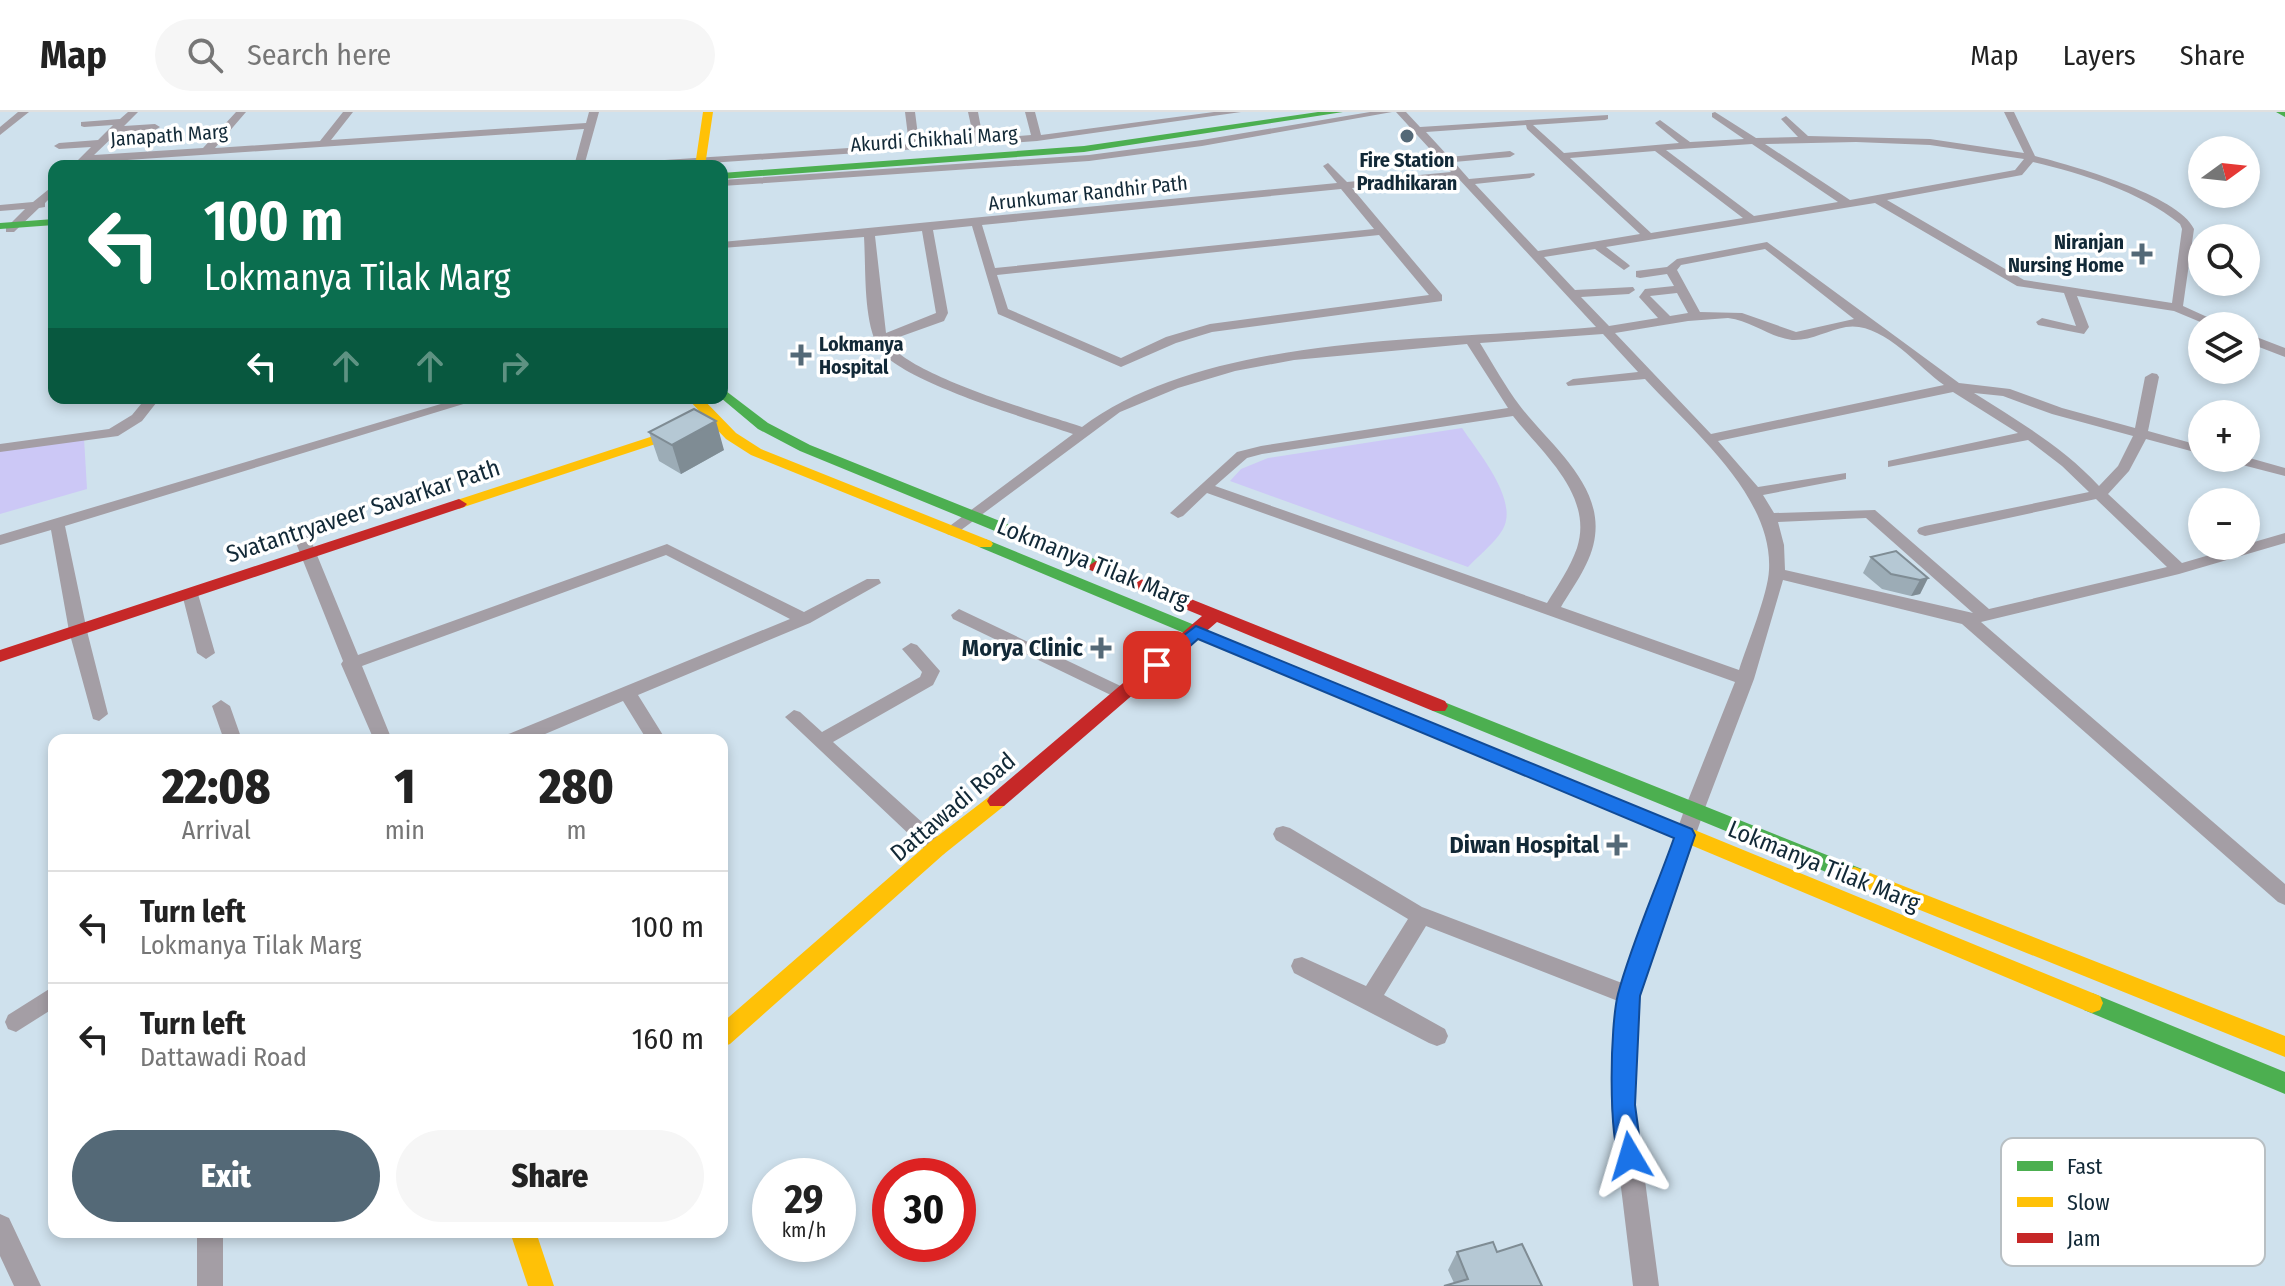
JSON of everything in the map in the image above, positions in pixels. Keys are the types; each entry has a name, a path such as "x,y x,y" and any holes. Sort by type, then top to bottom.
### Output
{"main road":[{"path":"708,112 714,160"},
{"path":"716,160 723,112"},
{"path":"728,166 1080,142 1289,112"},
{"name":"Akurdi Chikhali Marg","path":"728,166 1084,149 1338,112"},
{"path":"13,221 48,214"},
{"path":"13,221 48,224"},
{"name":"Lokmanya Tilak Marg","path":"731,401 805,448 1695,808 1975,925 2285,1047"},
{"name":"Lokmanya Tilak Marg","path":"704,408 731,436 756,452 2285,1083"},
{"name":"Svatantryaveer Savarkar Path","path":"0,656 76,621 306,546 704,408"},
{"name":"Svatantryaveer Savarkar Path","path":"0,637 190,594 306,546"},
{"name":"Dattawadi Road","path":"728,1032 937,848 997,802 1215,614"},
{"path":"1971,953 1975,925"},
{"path":"525,1238 541,1286"}],"street":[{"path":"0,132 24,112"},
{"path":"83,160 133,112"},
{"path":"206,151 241,112"},
{"path":"323,143 348,112"},
{"path":"581,160 594,112"},
{"path":"910,112 914,146"},
{"path":"973,112 979,142"},
{"path":"1030,112 1037,138"},
{"path":"728,166 914,146 1037,138 1236,112"},
{"path":"728,183 1089,158 1202,143 1387,112"},
{"path":"1401,112 1607,330 1754,492 1769,518 1776,545 1777,573 1745,679 1685,835 1629,996 1623,1105 1646,1286"},
{"path":"1535,255 2009,175 2027,166 2030,155 2009,112"},
{"path":"1715,115 1848,204"},
{"path":"1417,130 1605,117"},
{"path":"1786,119 1803,136"},
{"path":"1660,123 1689,146"},
{"path":"1863,123 1870,135"},
{"path":"84,124 155,127"},
{"name":"Janapath Marg","path":"104,160 590,126"},
{"path":"1530,127 1648,236"},
{"path":"1933,127 1941,140"},
{"path":"1562,156 1803,136 1870,135 1941,140 2030,155 2092,170 2185,222 2188,229 2177,308"},
{"path":"1611,136 1628,151"},
{"path":"59,146 101,143"},
{"path":"1440,155 1499,144"},
{"path":"1657,148 1753,220"},
{"path":"217,160 225,150"},
{"path":"1440,155 1510,154"},
{"path":"976,222 999,304 1008,316 1121,363 1181,336 1210,328 1438,298 1328,166"},
{"name":"Arunkumar Randhir Path","path":"728,245 1347,186 1530,175"},
{"path":"13,221 48,193"},
{"path":"1877,199 2021,283 2177,308 2188,312"},
{"path":"13,221 48,206"},
{"path":"0,208 13,221"},
{"path":"882,339 940,318 942,313 927,227"},
{"path":"992,272 1385,231"},
{"path":"869,233 882,339 886,349 911,368 1082,432"},
{"path":"1597,245 1624,266"},
{"path":"1640,274 1671,270 1685,259 1767,245 1871,326 1955,387 2031,435 2081,474 2179,569"},
{"path":"1671,270 1696,317"},
{"path":"1668,321 1647,295 1681,289"},
{"path":"1573,294 1629,290"},
{"path":"2042,322 2080,331 2083,327 2069,291"},
{"path":"953,531 1115,409 1140,397 1244,365 1321,353 1470,338 1607,330 1696,317 1731,315 1796,336 1854,323 1871,326"},
{"path":"1470,338 1517,411 1562,465 1583,501 1588,525 1586,544 1551,610"},
{"path":"2260,343 2285,353"},
{"path":"1573,383 1648,375"},
{"path":"1925,531 2099,494 2121,476 2141,434 2152,377"},
{"path":"1708,439 1955,387 2005,392 2057,411 2188,446"},
{"path":"0,448 113,433 137,418 148,404"},
{"path":"0,540 456,404"},
{"path":"1178,513 1242,455 1517,411"},
{"path":"1893,464 2031,435"},
{"path":"2260,465 2285,472"},
{"path":"1754,492 1841,476"},
{"path":"1205,487 1745,679"},
{"path":"1769,518 1870,513 1977,618 2285,896"},
{"path":"57,523 76,621 99,714"},
{"path":"1777,573 1977,618 2179,569 2285,538"},
{"path":"306,546 350,664 380,734"},
{"path":"350,664 667,549 804,619"},
{"path":"528,734 804,619 873,583"},
{"path":"190,594 206,653"},
{"path":"959,615 1123,694"},
{"path":"820,741 927,681 931,676 929,666 911,649"},
{"path":"628,694 653,734"},
{"path":"221,706 231,734"},
{"path":"794,717 937,848"},
{"path":"1283,834 1360,883 1421,916 1629,996"},
{"path":"1370,999 1421,916"},
{"path":"1302,966 1437,1036"},
{"path":"16,1022 48,1000"},
{"path":"0,1227 28,1286"},
{"path":"210,1238 210,1286"}],"shaded area":[{"path":"1462,428 1486,463 1506,504 1506,517 1500,534 1468,567 1230,481 1241,469 1268,458"},
{"path":"84,438 87,489 0,514 0,448"}],"building":[{"path":"694,409 716,421 672,445 649,432"},
{"path":"1896,551 1928,578 1920,580 1891,574 1871,557"},
{"path":"1493,1242 1497,1252 1522,1244 1542,1286 1444,1286 1468,1279 1457,1252"}],"traffic: fast":[{"path":"728,176 1084,149 1338,112"},
{"path":"2281,112 2285,114"},
{"path":"0,226 48,222"},
{"path":"728,397 763,426 805,448 1096,566"},
{"path":"985,544 1619,807"},
{"path":"1439,706 1855,875"},
{"path":"2092,1003 2285,1083"}],"traffic: slow":[{"path":"701,160 708,112"},
{"path":"700,404 731,436 756,452 985,544"},
{"path":"459,504 690,428"},
{"path":"728,1032 937,848 997,801"},
{"path":"1619,807 2092,1003"},
{"path":"1855,875 2285,1047"},
{"path":"525,1238 541,1286"}],"traffic: jam":[{"path":"0,656 459,504"},
{"path":"1096,566 1439,706"},
{"path":"997,801 1215,614"}],"place":[{"name":"Fire Station Pradhikaran","path":"1407,136"},
{"name":"Niranjan Nursing Home","path":"2142,254"},
{"name":"Lokmanya Hospital","path":"801,355"},
{"name":"Morya Clinic","path":"1101,648"},
{"name":"Diwan Hospital","path":"1617,845"}],"route":[{"path":"1157,665 1196,632 1685,835 1629,996 1623,1105 1630,1156"}]}
